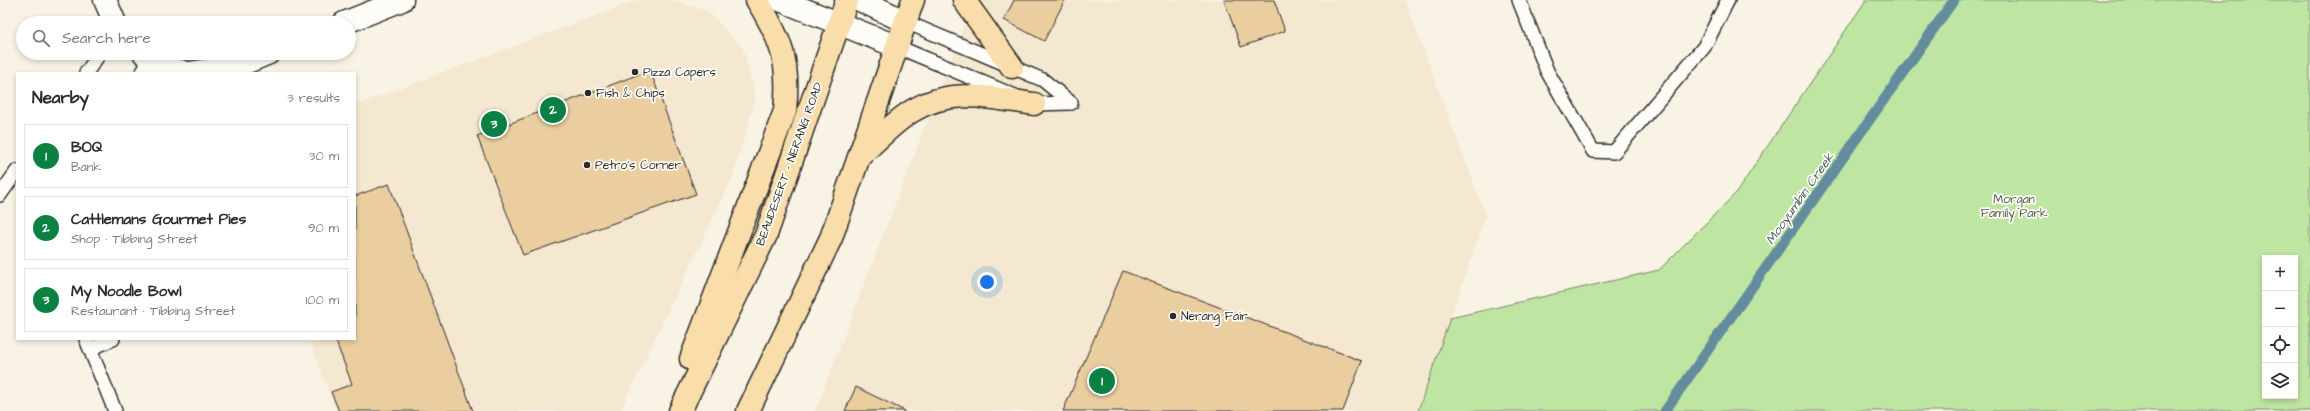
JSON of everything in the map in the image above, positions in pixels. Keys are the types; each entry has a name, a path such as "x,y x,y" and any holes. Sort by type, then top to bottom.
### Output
{"main road":[{"path":"671,411 785,111 788,87 781,44 774,27 757,0"},
{"name":"BEAUDESERT - NERANG ROAD","path":"680,411 766,236 847,0"},
{"path":"748,411 831,238 862,153 913,0"},
{"path":"964,0 1012,67"},
{"path":"862,153 912,111 943,97 967,94 1034,104"}],"street":[{"path":"105,0 113,16"},
{"path":"356,18 402,0"},
{"path":"780,0 898,47"},
{"path":"860,0 906,22"},
{"path":"195,72 240,65 252,60"},
{"path":"146,62 182,72"}],"lane":[{"path":"1519,0 1547,71 1593,152 1614,152 1704,47 1728,0"},
{"path":"898,47 1034,104 1071,103 1043,80 906,22"},
{"path":"87,72 95,60"},
{"path":"0,195 16,172"},
{"path":"108,340 89,344 115,411"}],"shaded area":[{"path":"638,0 673,0 708,11 743,48 756,98 732,179 620,411 336,411 309,340 356,340 356,105"},
{"path":"974,0 1405,0 1486,216 1418,411 815,411"}],"green space":[{"name":"Morgan Family Park","path":"1866,0 2310,0 2310,411 1418,411 1450,318 1659,270 1736,193"}],"building":[{"path":"1014,0 1065,0 1044,41 1004,20"},
{"path":"1224,0 1274,0 1285,31 1241,47"},
{"name":"Petro's Corner","path":"650,70 696,194 523,255 477,136"},
{"path":"389,184 473,411 339,411 331,392 352,384 335,340 356,340 356,196"},
{"name":"Nerang Fair","path":"1123,271 1362,361 1343,411 1063,411"},
{"path":"856,387 905,411 845,411"}],"waterway":[{"name":"Mooyumbin Creek","path":"1665,411 1954,0"}],"place":[{"name":"Pizza Capers","path":"635,72"},
{"name":"Fish & Chips","path":"588,93"},
{"name":"Cattlemans Gourmet Pies","path":"553,110"},
{"name":"My Noodle Bowl","path":"494,124"},
{"name":"Petro's Corner","path":"587,165"},
{"name":"Nerang Fair","path":"1173,316"},
{"name":"BOQ","path":"1102,381"}]}
